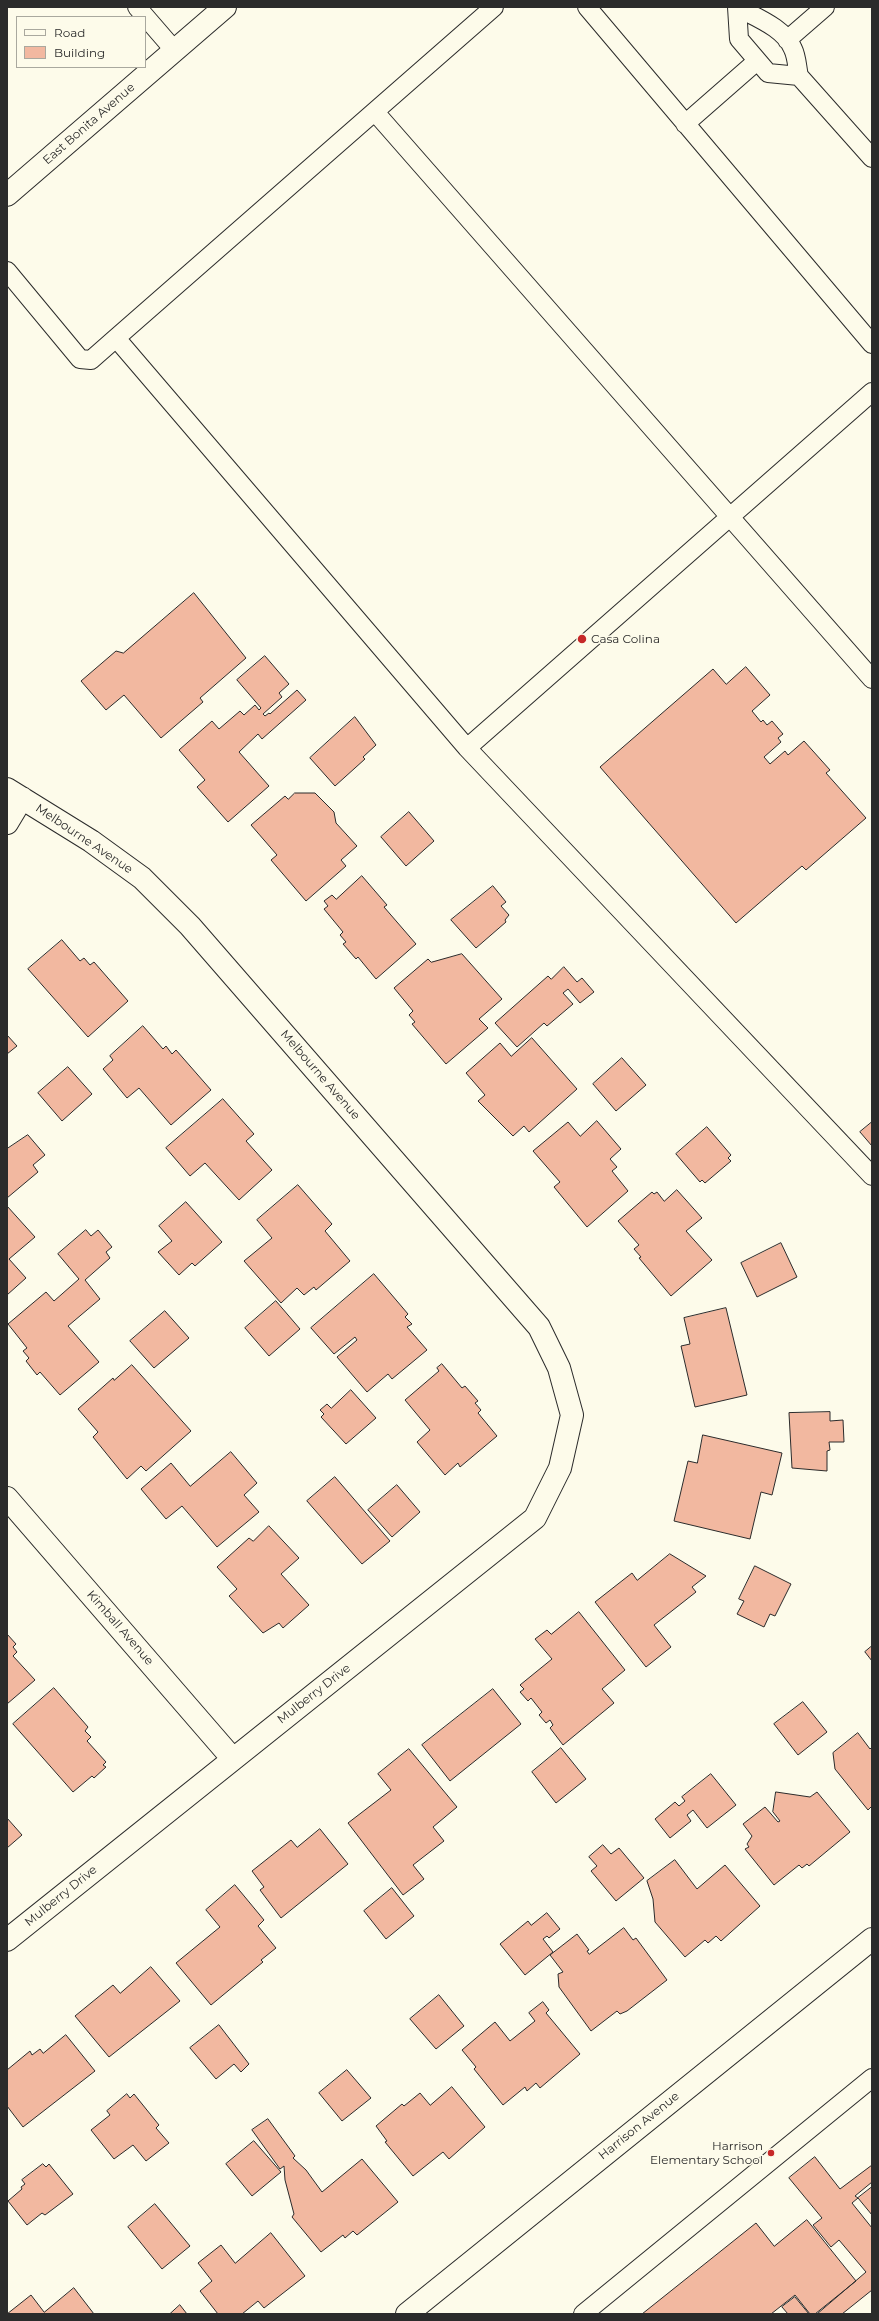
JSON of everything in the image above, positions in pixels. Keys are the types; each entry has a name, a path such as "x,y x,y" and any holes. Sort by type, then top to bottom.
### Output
{"street":[{"name":"East Bonita Avenue","path":"7,195 225,7"},
{"path":"7,823 15,794"},
{"name":"Melbourne Avenue","path":"15,794 91,841 142,878 190,926 538,1327 560,1368 572,1415"},
{"name":"Mulberry Drive","path":"7,1940 232,1758 535,1518 560,1468 572,1415"},
{"name":"Kimball Avenue","path":"7,1498 232,1758"},
{"name":"Harrison Avenue","path":"406,2314 872,1939"}],"lane":[{"path":"137,7 145,16"},
{"path":"7,271 80,359 91,360 494,7"},
{"path":"587,7 872,344"},
{"path":"799,76 768,73 757,61 739,39 737,7 772,24 787,40 793,48 799,76 872,158"},
{"path":"787,40 825,7"},
{"path":"146,17 175,51"},
{"path":"685,124 757,61"},
{"path":"375,112 872,679"},
{"path":"116,338 467,748 872,1176"},
{"path":"467,748 729,516 872,392"},
{"path":"583,2314 872,2078"}],"building":[{"path":"194,593 246,658 200,698 203,702 161,738 124,695 106,710 81,681 116,651 123,653"},
{"path":"265,656 289,684 279,693 282,697 263,714 265,716 269,713 270,714 297,690 306,700 262,739 258,734 239,752 269,786 228,822 197,787 205,780 179,750 212,721 219,729 240,711 244,715 255,705 259,710 261,708 237,680"},
{"path":"746,667 770,695 752,711 761,722 763,720 767,725 772,721 783,734 778,738 781,742 764,757 770,764 785,751 788,755 804,741 830,770 826,773 866,818 806,870 802,866 736,923 600,767 713,669 726,684"},
{"path":"355,717 376,745 363,757 365,759 335,786 310,758"},
{"path":"295,793 315,793 334,812 336,823 357,846 341,860 346,866 306,901 271,860 277,855 251,825 285,796 288,799"},
{"path":"409,812 434,841 406,866 381,837"},
{"path":"362,876 387,905 384,907 416,944 376,979 358,957 356,959 343,944 346,942 340,935 343,932 324,909 328,906 324,901 332,895 336,899"},
{"path":"493,886 506,902 501,906 509,915 505,920 506,922 476,948 451,920"},
{"path":"62,940 80,961 84,958 90,965 94,962 128,1001 88,1037 28,969"},
{"path":"462,954 502,999 479,1019 488,1028 446,1064 412,1024 415,1022 409,1015 413,1011 394,988 428,959 431,962"},
{"path":"564,967 577,982 582,978 594,992 580,1003 568,989 563,993 573,1004 547,1026 544,1023 517,1047 495,1023 548,976 551,979"},
{"path":"143,1026 163,1049 166,1046 172,1054 176,1050 211,1090 171,1125 139,1088 127,1098 103,1069 113,1060 110,1056"},
{"path":"7,1035 17,1046 7,1054"},
{"path":"532,1038 577,1089 529,1132 524,1126 513,1136 478,1101 485,1095 466,1073 500,1043 511,1056"},
{"path":"622,1058 646,1085 616,1111 593,1084"},
{"path":"68,1067 92,1094 62,1121 38,1093"},
{"path":"223,1099 254,1134 246,1141 272,1170 239,1200 205,1163 190,1176 166,1148"},
{"path":"597,1121 621,1149 610,1159 617,1167 612,1171 628,1191 587,1227 554,1187 560,1182 533,1151 568,1122 580,1136"},
{"path":"872,1122 872,1146 860,1132"},
{"path":"707,1127 731,1155 728,1158 731,1161 705,1183 702,1180 700,1182 676,1154"},
{"path":"28,1135 45,1155 33,1165 38,1172 7,1198 7,1149"},
{"path":"298,1185 332,1224 325,1231 350,1261 316,1290 314,1287 304,1295 297,1288 281,1303 244,1261 272,1238 257,1220"},
{"path":"677,1190 702,1218 686,1231 712,1260 671,1296 639,1258 641,1257 634,1249 639,1245 618,1221 652,1192 654,1194 657,1192 664,1201"},
{"path":"186,1202 222,1242 195,1266 192,1263 179,1275 158,1252 172,1241 159,1226"},
{"path":"7,1206 35,1237 9,1259 26,1278 7,1295"},
{"path":"86,1230 91,1236 98,1230 112,1247 106,1252 110,1258 85,1280 100,1299 68,1326 99,1362 60,1395 40,1372 37,1375 26,1361 29,1358 23,1351 27,1348 8,1324 46,1292 54,1301 79,1279 58,1254"},
{"path":"781,1243 797,1277 757,1297 741,1263"},
{"path":"374,1274 408,1314 405,1317 412,1324 407,1327 427,1350 392,1379 388,1374 367,1392 337,1357 357,1340 355,1337 334,1354 311,1328"},
{"path":"276,1301 300,1329 269,1356 245,1328"},
{"path":"726,1308 747,1395 695,1407 681,1346 690,1344 684,1318"},
{"path":"165,1311 189,1338 154,1368 130,1341"},
{"path":"442,1364 462,1388 465,1386 478,1401 475,1403 481,1410 478,1413 497,1436 460,1467 458,1463 445,1475 417,1442 430,1430 405,1400 439,1371 437,1368"},
{"path":"132,1365 191,1431 146,1471 141,1466 127,1479 93,1437 98,1432 78,1409 113,1378 114,1380"},
{"path":"351,1390 376,1418 346,1444 321,1417 324,1414 320,1410 327,1404 331,1408"},
{"path":"830,1412 830,1421 843,1420 844,1442 829,1442 830,1450 827,1451 827,1471 792,1468 789,1413"},
{"path":"703,1435 782,1453 772,1495 761,1492 750,1539 674,1521 688,1461 697,1463"},
{"path":"231,1452 257,1483 244,1495 259,1512 217,1547 182,1506 166,1519 141,1489 171,1463 190,1486"},
{"path":"335,1477 390,1541 362,1564 307,1501"},
{"path":"397,1485 420,1512 392,1537 368,1510"},
{"path":"269,1526 299,1558 281,1574 309,1605 283,1628 279,1623 263,1633 229,1596 237,1589 217,1567 249,1538 253,1541"},
{"path":"670,1554 706,1576 692,1587 696,1592 654,1625 671,1647 646,1667 595,1602 632,1573 637,1580"},
{"path":"755,1566 791,1584 775,1616 770,1614 764,1627 737,1614 744,1601 739,1599"},
{"path":"579,1612 625,1670 602,1689 614,1703 563,1745 550,1728 553,1725 550,1720 546,1723 539,1715 542,1712 531,1698 528,1701 520,1692 524,1689 520,1685 552,1659 535,1639 547,1630 551,1634"},
{"path":"7,1634 16,1644 13,1647 17,1652 13,1656 35,1680 7,1704"},
{"path":"872,1646 872,1661 865,1652"},
{"path":"54,1688 88,1727 85,1731 91,1737 87,1741 106,1762 103,1765 106,1767 94,1778 92,1776 73,1792 13,1724"},
{"path":"493,1689 521,1724 450,1781 422,1745"},
{"path":"803,1702 827,1732 798,1755 774,1724"},
{"path":"858,1733 870,1749 872,1747 872,1806 868,1810 835,1769 833,1753"},
{"path":"561,1748 586,1779 556,1803 532,1772"},
{"path":"409,1749 457,1807 433,1827 444,1841 413,1865 424,1879 403,1895 348,1823 391,1790 378,1774"},
{"path":"711,1774 736,1805 707,1828 693,1810 687,1815 691,1821 670,1838 655,1819 675,1802 679,1806 685,1801 682,1797"},
{"path":"776,1792 810,1797 817,1792 850,1832 809,1866 807,1864 802,1868 799,1865 774,1885 745,1849 749,1847 747,1844 752,1836 743,1824 765,1807 778,1822 780,1821 773,1812"},
{"path":"7,1818 22,1835 7,1848"},
{"path":"320,1829 348,1864 281,1918 260,1890 264,1887 252,1871 291,1840 297,1847"},
{"path":"603,1845 611,1854 619,1848 644,1878 616,1901 591,1871 597,1866 589,1857"},
{"path":"675,1860 697,1889 725,1865 760,1906 721,1941 716,1936 708,1943 705,1940 685,1957 655,1922 653,1899 647,1881"},
{"path":"235,1885 264,1920 258,1926 276,1948 261,1960 263,1962 211,2005 176,1963 220,1927 206,1910"},
{"path":"392,1888 414,1916 386,1939 364,1911"},
{"path":"547,1913 560,1929 549,1938 547,1936 543,1939 553,1952 525,1975 500,1944 528,1921 531,1925"},
{"path":"624,1928 633,1940 636,1938 667,1980 627,2011 620,2014 617,2011 591,2031 559,1987 558,1974 563,1972 550,1955 577,1934 589,1950 587,1951 589,1954"},
{"path":"151,1967 180,2001 109,2057 75,2016 113,1985 120,1993"},
{"path":"439,1995 464,2026 436,2049 410,2019"},
{"path":"543,2002 549,2010 546,2013 580,2054 540,2088 536,2083 527,2091 525,2087 503,2105 474,2069 476,2067 462,2050 495,2022 510,2041 535,2021 529,2013"},
{"path":"219,2025 249,2064 241,2072 234,2064 216,2079 190,2048"},
{"path":"66,2035 95,2071 23,2127 7,2106 7,2070 30,2051 32,2055 40,2049 43,2053"},
{"path":"347,2070 371,2098 342,2121 319,2093"},
{"path":"452,2087 485,2127 449,2159 443,2152 413,2176 385,2142 387,2141 376,2126 402,2104 404,2106 420,2093 430,2105"},
{"path":"127,2094 130,2098 134,2094 159,2125 156,2128 169,2143 146,2161 133,2145 114,2159 91,2130 110,2115 107,2111"},
{"path":"268,2119 295,2156 293,2158 306,2170 322,2192 362,2159 398,2202 357,2235 353,2231 345,2238 343,2235 321,2252 292,2217 294,2214 285,2180 284,2166 280,2169 252,2130"},
{"path":"254,2141 281,2172 252,2196 226,2164"},
{"path":"815,2157 840,2189 872,2165 872,2182 855,2196 858,2198 852,2203 872,2228 872,2290 842,2314 817,2314 866,2272 839,2240 831,2247 813,2225 822,2218 789,2178"},
{"path":"43,2164 46,2167 49,2164 73,2194 45,2215 42,2213 27,2225 8,2201 22,2189 21,2187 25,2184 22,2180"},
{"path":"872,2187 872,2215 858,2198"},
{"path":"155,2204 190,2246 162,2269 128,2227"},
{"path":"807,2220 856,2281 815,2314 810,2314 795,2295 771,2314 642,2314 756,2223 774,2246"},
{"path":"271,2233 305,2276 264,2308 258,2301 242,2314 218,2314 200,2291 212,2281 198,2263 221,2245 235,2263"},
{"path":"74,2288 94,2314 7,2314 31,2295 44,2312"},
{"path":"795,2297 809,2314 788,2314 782,2307"},
{"path":"180,2305 187,2314 170,2314"}],"place":[{"name":"Casa Colina","path":"582,639"},
{"name":"Harrison Elementary School","path":"771,2153"}]}
